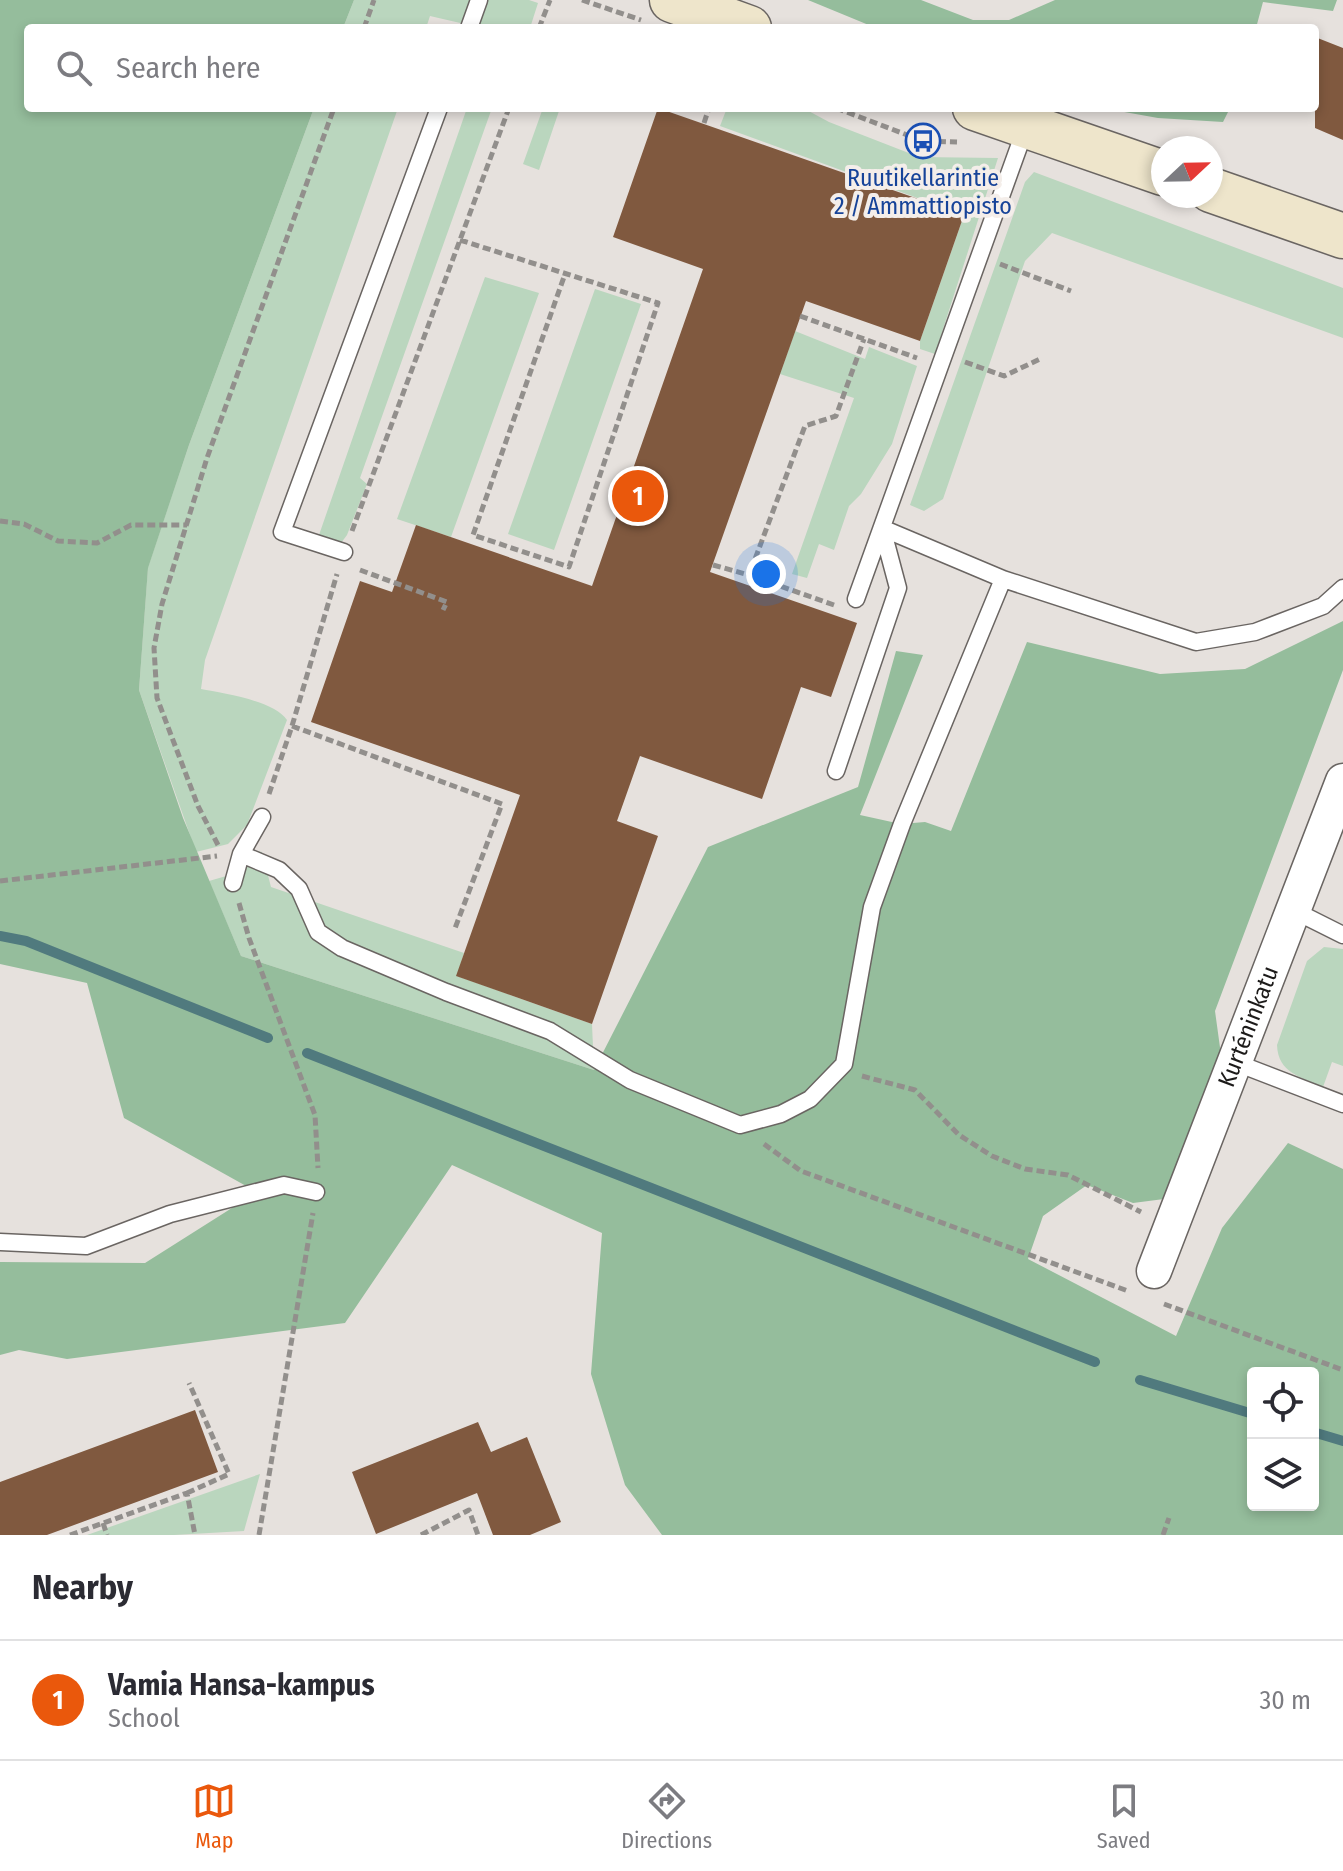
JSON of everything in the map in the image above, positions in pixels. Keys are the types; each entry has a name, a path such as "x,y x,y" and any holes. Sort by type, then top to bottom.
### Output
{"main road":[{"path":"663,12 728,24"},
{"path":"987,112 1151,169"},
{"path":"1223,194 1343,236"}],"street":[{"name":"Kurténinkatu","path":"1147,1288 1343,781"}],"lane":[{"path":"470,24 479,0"},
{"path":"342,557 282,532 438,112"},
{"path":"856,599 1027,125"},
{"path":"882,528 1003,579 1196,642 1255,632 1323,606 1343,588"},
{"path":"836,771 898,588 882,528"},
{"path":"241,854 279,870 299,889 318,932 342,948 550,1031 630,1080 740,1125 781,1114 810,1099 844,1064 872,907 902,824 1003,579"},
{"path":"233,883 241,854 262,817"},
{"path":"1293,910 1343,935"},
{"path":"1234,1062 1343,1104"},
{"path":"0,1242 86,1246 170,1214 284,1185 316,1192"}],"path":[{"path":"365,24 374,0"},
{"path":"541,24 550,0"},
{"path":"582,0 663,12"},
{"path":"0,881 223,855 198,806 157,698 154,648 162,604 207,458 333,112"},
{"path":"262,817 342,557 508,112"},
{"path":"704,123 708,112"},
{"path":"460,240 658,303 569,567 473,535 565,274"},
{"path":"981,256 1071,291"},
{"path":"800,316 864,339 1004,376 1040,359"},
{"path":"749,575 805,426 836,416 864,339"},
{"path":"0,521 24,524 58,541 97,543 131,525 187,525"},
{"path":"342,557 447,602 443,610"},
{"path":"713,565 851,611 856,599"},
{"path":"292,726 502,804 454,931"},
{"path":"838,1071 915,1090 959,1135 992,1156 1025,1169 1068,1175 1171,1227"},
{"path":"740,1125 801,1171 1147,1288 1343,1370"},
{"path":"70,1535 187,1493 229,1474 189,1383"},
{"path":"187,1493 195,1535"},
{"path":"421,1535 469,1510 478,1535"},
{"path":"1163,1535 1169,1518"},
{"path":"103,1523 107,1535"}],"green space":[{"path":"0,0 354,0 345,24 24,24 24,112 313,112 189,445 148,568 139,690 183,818 241,956 594,1070 708,847 858,787 896,651 923,655 860,815 901,824 925,822 951,831 1027,642 1160,674 1245,669 1343,621 1343,670 1215,1011 1222,1062 1164,1199 1133,1203 1087,1185 1043,1216 1028,1259 1176,1336 1222,1228 1288,1143 1343,1169 1343,1535 662,1535 625,1485 591,1374 602,1233 452,1165 345,1323 67,1359 19,1350 0,1355 0,1262 145,1263 257,1192 124,1118 87,983 0,964"},
{"path":"354,0 529,0 538,3 531,24 465,24 430,16 427,24 345,24"},
{"path":"808,0 921,0 973,20 1009,20 1055,0 1337,0 1333,11 1263,2 1257,24 866,24"},
{"path":"313,112 397,112 205,660 201,689 260,703 281,713 287,720 247,825 228,844 196,852 139,690 148,567 189,445"},
{"path":"466,112 491,112 360,478 367,484 347,535 341,543 319,535"},
{"path":"542,112 559,112 539,170 523,164"},
{"path":"725,112 810,112 919,157 998,158 935,354 920,349 920,341 964,215 720,126"},
{"path":"1124,112 1228,112 1223,122 1158,118"},
{"path":"1034,172 1343,288 1343,338 1052,233 1025,261 943,499 924,511 910,505 1025,182"},
{"path":"485,277 539,293 451,537 397,519"},
{"path":"595,289 641,304 554,550 508,534"},
{"path":"795,331 865,359 869,347 917,366 892,444 861,494 849,506 834,550 819,544 807,578 792,574 854,398 780,374"},
{"path":"251,850 262,852 271,887 464,953 457,976 592,1024 594,1070 241,956 209,881 240,872"},
{"path":"1324,947 1343,949 1343,1066 1332,1062 1323,1087 1286,1068 1277,1045 1307,961"},
{"path":"260,1474 244,1531 87,1535"}],"building":[{"path":"1319,39 1343,48 1343,140 1315,128 1315,112 1319,112"},
{"path":"657,112 669,112 964,215 920,341 806,301 710,572 857,623 831,697 801,687 762,799 640,756 617,821 658,836 592,1024 456,976 520,795 311,722 360,581 392,592 416,525 592,586 703,269 613,237"},
{"path":"195,1410 218,1472 47,1535 0,1535 0,1482"},
{"path":"478,1422 491,1452 527,1437 561,1522 530,1535 493,1535 477,1493 376,1534 352,1472"}],"waterway":[{"path":"0,936 26,941 268,1038"},
{"path":"307,1053 1095,1362"},
{"path":"1140,1380 1247,1412"},
{"path":"1319,1434 1343,1441"}],"place":[{"name":"Ruutikellarintie 2 / Ammattiopisto","path":"923,141"},
{"name":"Vamia Hansa-kampus","path":"638,496"}]}
